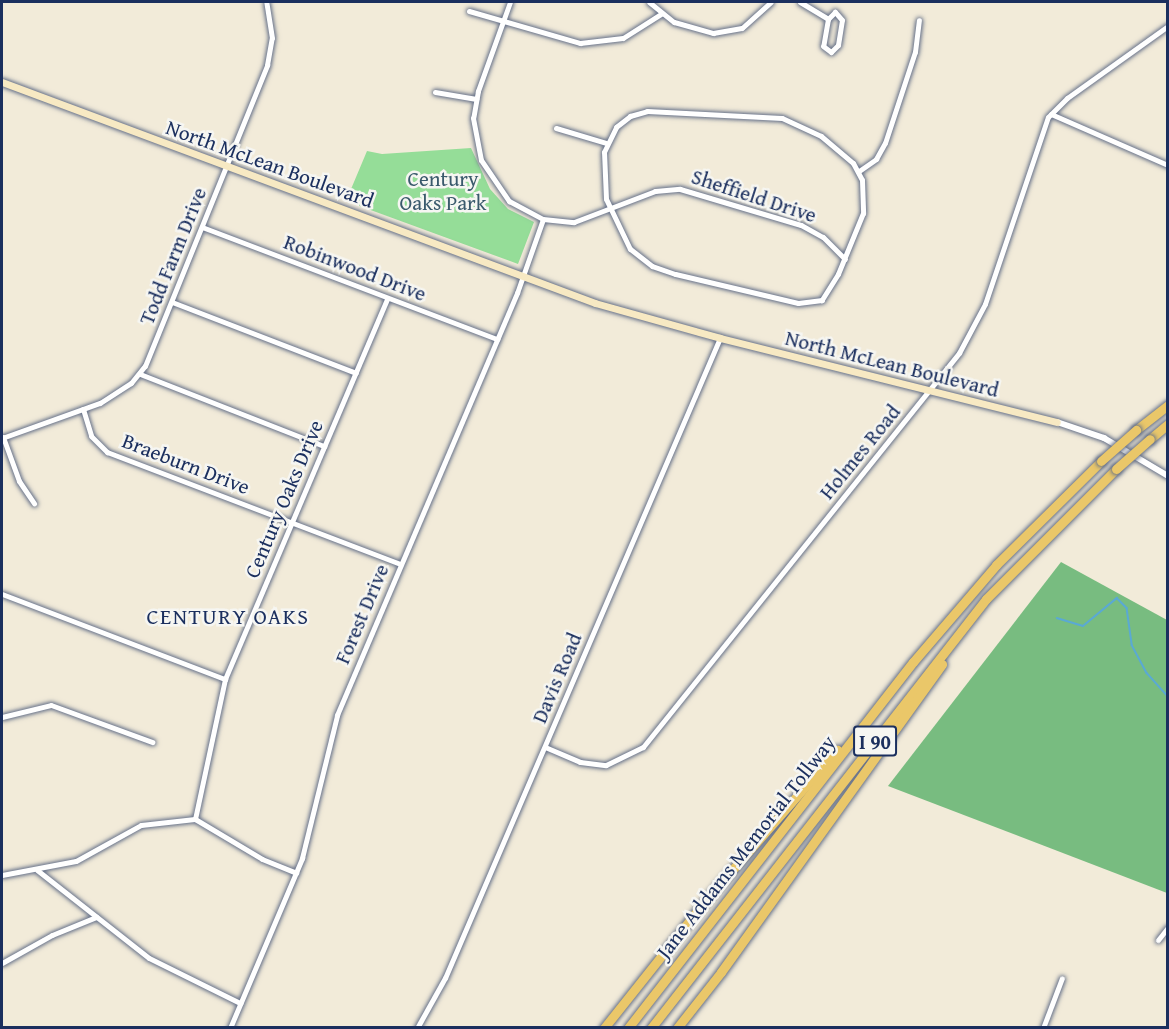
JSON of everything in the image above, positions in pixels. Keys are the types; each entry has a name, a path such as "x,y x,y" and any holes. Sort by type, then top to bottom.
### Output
{"highway":[{"name":"Jane Addams Memorial Tollway","path":"628,1028 913,662 996,565 1101,460 1167,405"},
{"name":"Jane Addams Memorial Tollway","path":"651,1028 973,616 1060,521 1167,424"},
{"path":"677,1028 923,693 973,616"},
{"path":"604,1028 705,901 913,662"}],"main road":[{"name":"North McLean Boulevard","path":"2,82 595,303 720,338 1057,422"}],"street":[{"name":"Todd Farm Drive","path":"2,438 83,409 123,389 140,374 172,302 271,50 272,26 266,2"},
{"name":"Sheffield Drive","path":"510,2 476,99 475,140 490,179 509,201 543,219 574,222 655,191 690,191 806,227 845,259"},
{"path":"649,2 661,14 697,31 728,32 754,20 771,2"},
{"path":"800,2 828,19"},
{"path":"469,11 564,41 596,44 635,33 661,14"},
{"path":"835,12 842,20 838,45 831,52 823,45 828,19 835,12"},
{"path":"859,171 876,159 885,143 915,52 919,20"},
{"name":"Holmes Road","path":"545,747 580,762 606,765 643,747 931,391 959,353 985,304 1039,138 1051,114 1167,26"},
{"path":"435,92 476,99"},
{"path":"647,111 772,116 821,136 859,171 862,213 845,259 822,300 798,303 652,266 626,243 610,210 603,180 606,143 621,122 647,111"},
{"path":"1051,114 1167,165"},
{"path":"556,128 606,143"},
{"name":"Forest Drive","path":"230,1028 307,843 330,731 497,339 543,219"},
{"name":"Robinwood Drive","path":"202,227 497,339"},
{"name":"Century Oaks Drive","path":"195,819 225,679 387,299"},
{"path":"172,302 356,373"},
{"name":"Davis Road","path":"417,1028 446,978 720,338"},
{"path":"140,374 324,446"},
{"name":"Braeburn Drive","path":"83,409 91,436 107,452 293,521 400,564"},
{"path":"1057,422 1104,438 1167,476"},
{"path":"2,438 20,481 34,503"},
{"path":"2,594 225,679"},
{"path":"2,717 51,705 152,742"},
{"path":"2,875 76,861 141,825 195,819 262,859 296,873"},
{"path":"37,870 168,970 240,1003"},
{"path":"2,963 42,940 96,916"},
{"path":"1158,940 1167,927"},
{"path":"1043,1028 1062,978"}],"green space":[{"name":"Century Oaks Park","path":"471,148 490,189 508,209 534,222 518,264 346,201 367,151 382,154"},
{"path":"1061,562 1167,620 1167,893 888,786"}],"waterway":[{"path":"1057,618 1083,626 1117,598 1127,608 1132,645 1147,673 1168,696"}],"district":[{"name":"CENTURY OAKS","path":"228,617"}]}
